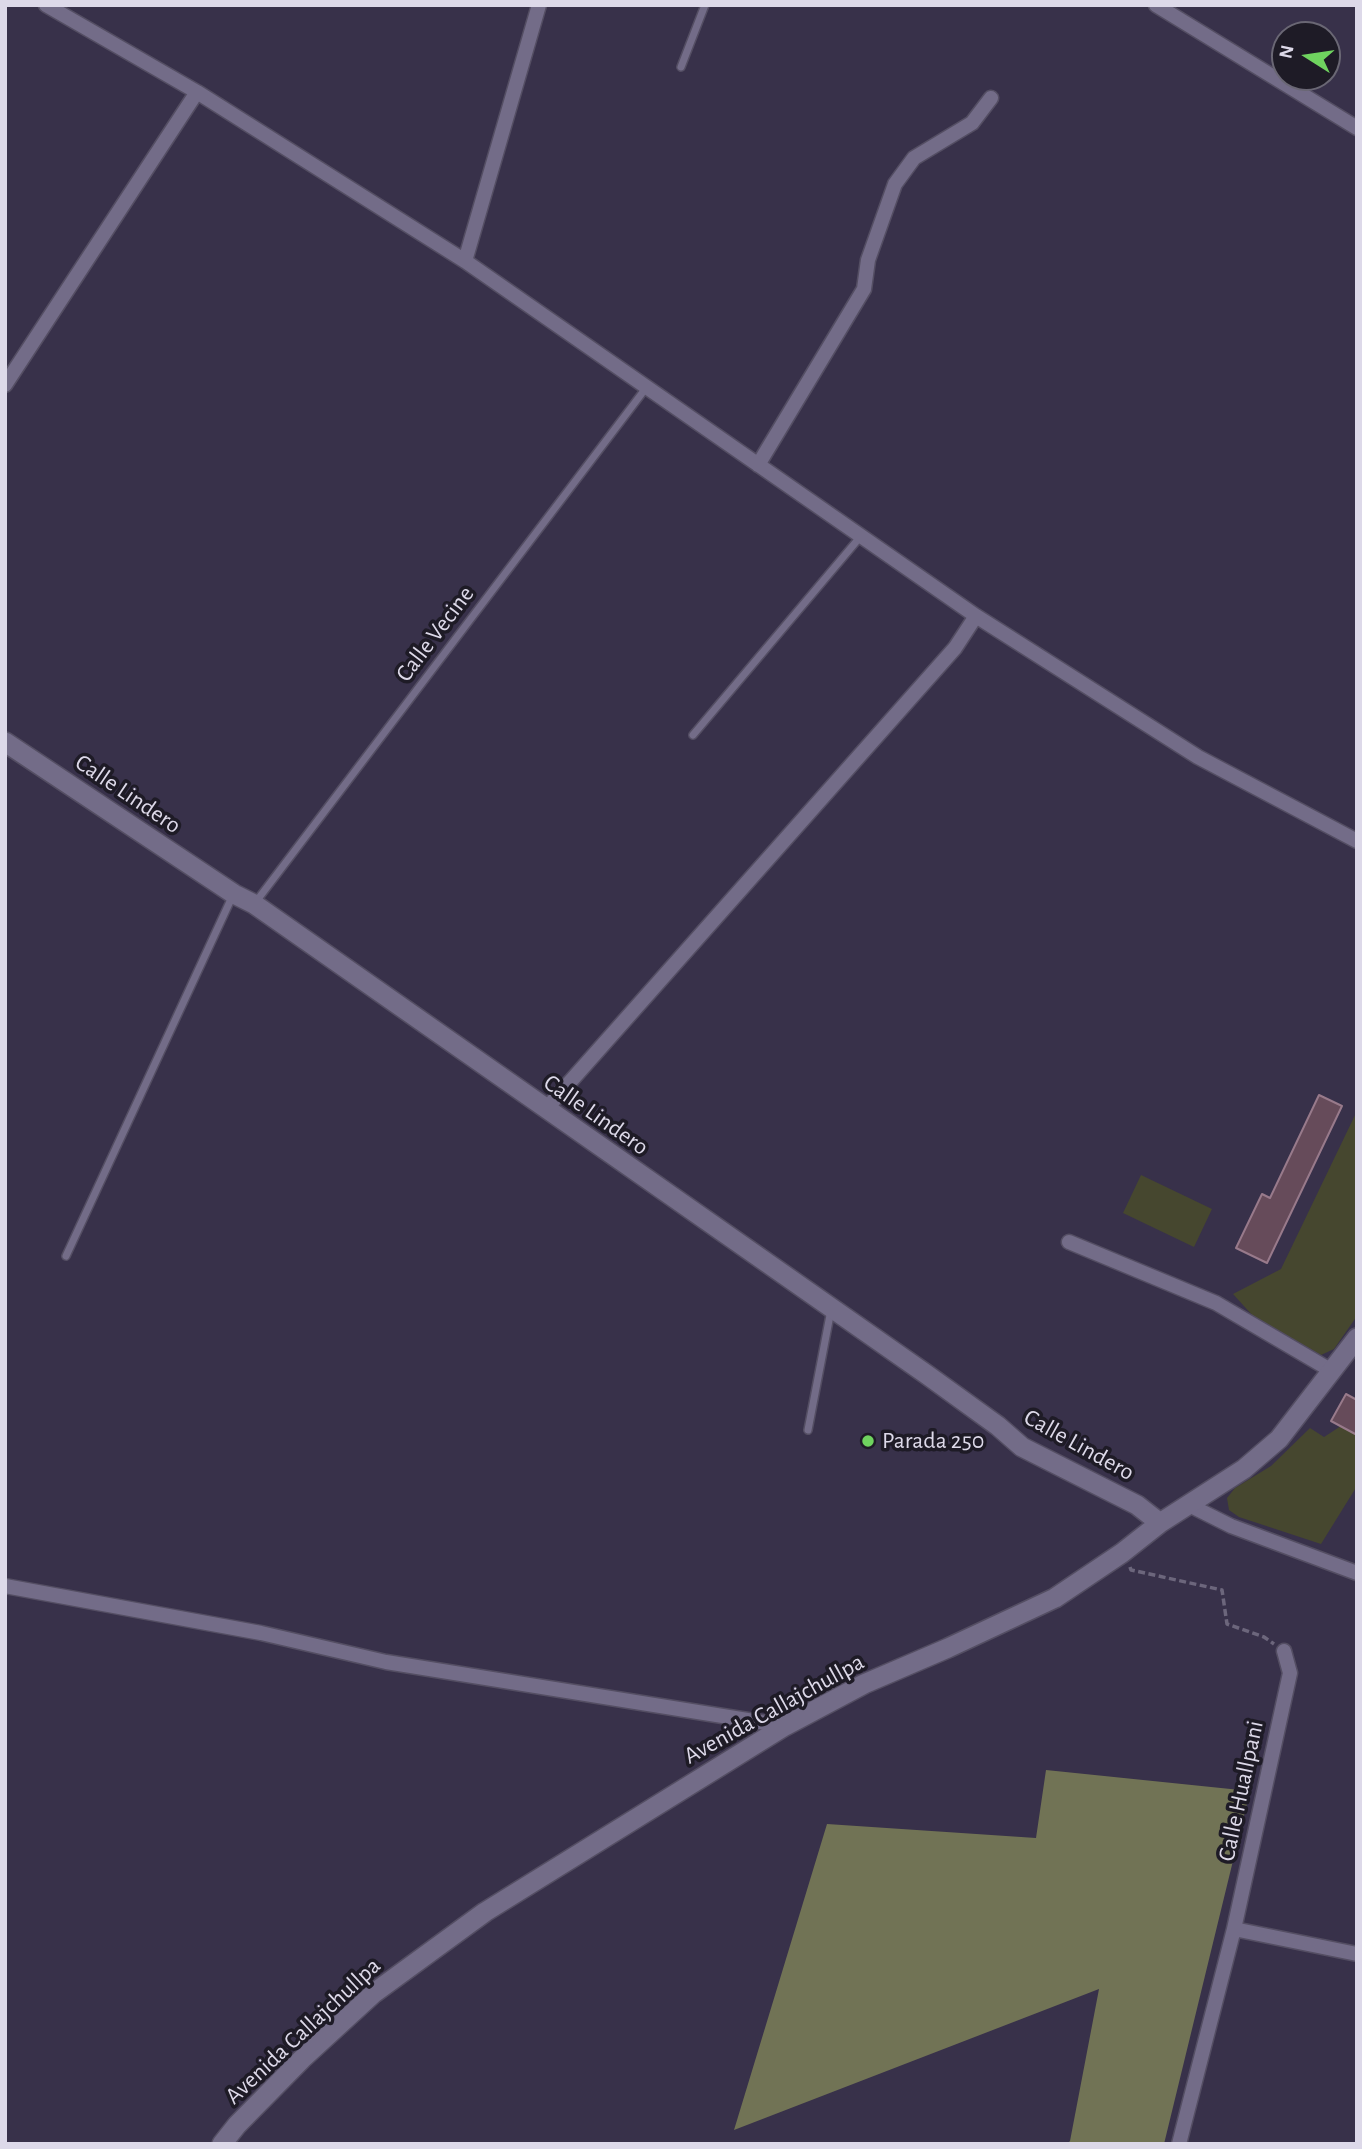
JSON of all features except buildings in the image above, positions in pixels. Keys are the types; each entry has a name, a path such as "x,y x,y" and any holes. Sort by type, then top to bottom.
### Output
{"main road":[{"name":"Calle Lindero","path":"5,742 234,894 254,904 926,1374 998,1426 1022,1447 1137,1505 1160,1524"},
{"name":"Avenida Callajchullpa","path":"222,2144 237,2125 293,2069 373,1993 485,1912 785,1726 864,1684 1055,1598 1244,1469 1279,1439 1357,1338"}],"street":[{"path":"46,5 197,92 466,261 976,616 1198,757 1357,841"},
{"path":"466,261 539,5"},
{"path":"1156,5 1357,128"},
{"path":"5,385 197,92"},
{"path":"758,465 864,289 867,260 895,184 914,159 972,122 991,98"},
{"path":"545,1109 954,648 976,616"},
{"path":"1069,1242 1216,1303 1332,1371"},
{"path":"1189,1504 1231,1526 1357,1573"},
{"path":"5,1586 261,1633 386,1662 785,1726"},
{"name":"Calle Huallpani","path":"1179,2144 1234,1928 1290,1674 1284,1651"},
{"path":"1234,1928 1357,1954"}],"lane":[{"path":"681,67 705,5"},
{"name":"Calle Vecine","path":"254,904 646,388"},
{"path":"693,735 860,536"},
{"path":"66,1256 234,894"},
{"path":"808,1430 831,1309"}],"path":[{"path":"1122,1553 1131,1570 1222,1590 1227,1624 1264,1637 1284,1651"}],"green space":[{"path":"1357,1111 1357,1316 1334,1349 1321,1355 1253,1316 1233,1294 1281,1269"},
{"path":"1141,1175 1212,1209 1194,1247 1123,1213"},
{"path":"1341,1426 1357,1435 1357,1486 1321,1544 1239,1517 1229,1510 1227,1498 1235,1488 1271,1466 1310,1428 1324,1437"},
{"path":"1046,1770 1250,1791 1164,2144 1067,2144 1070,2141 1099,1989 734,2130 827,1824 1036,1838"}],"place":[{"name":"Parada 250","path":"868,1441"}]}
